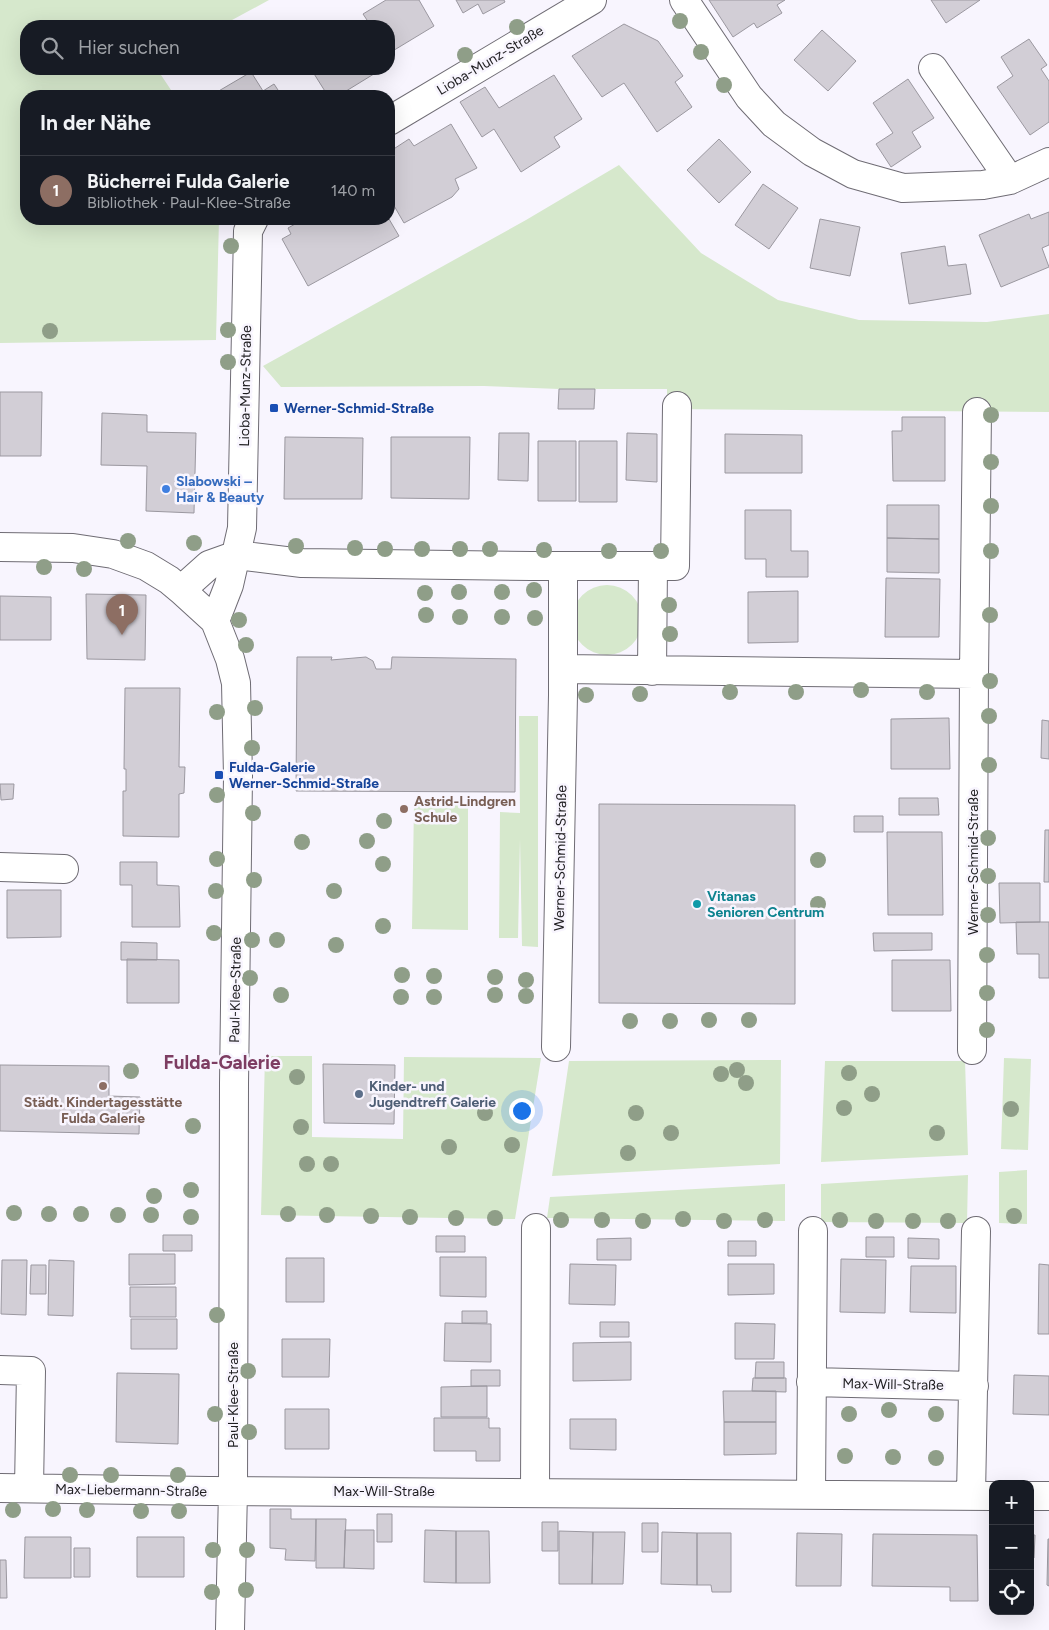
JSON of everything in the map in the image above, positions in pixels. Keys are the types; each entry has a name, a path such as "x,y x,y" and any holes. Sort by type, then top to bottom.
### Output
{"street":[{"name":"Lioba-Munz-Straße","path":"395,117 592,0"},
{"path":"684,0 749,97 774,124 812,152 853,174 903,188 983,185 1010,180 1049,162"},
{"path":"933,68 1010,180"},
{"name":"Lioba-Munz-Straße","path":"215,621 229,585 237,555 242,520 248,231 251,225"},
{"path":"181,590 209,565 237,555 302,562 675,566 677,406"},
{"name":"Werner-Schmid-Straße","path":"972,1050 977,412"},
{"name":"Paul-Klee-Straße","path":"0,547 73,548 113,554 146,566 181,590 215,621 230,659 236,682 238,705 234,1094 233,1490 230,1630"},
{"name":"Werner-Schmid-Straße","path":"556,1047 563,566"},
{"path":"652,670 653,566"},
{"path":"563,669 974,674"},
{"path":"0,867 64,869"},
{"path":"535,1492 536,1228"},
{"path":"810,1495 813,1231"},
{"name":"Max-Will-Straße","path":"233,1490 982,1496 974,1386 976,1231"},
{"path":"0,1370 31,1371 29,1488"},
{"name":"Max-Will-Straße","path":"811,1382 974,1386"},
{"name":"Max-Liebermann-Straße","path":"0,1488 233,1490"},
{"path":"1034,1496 1049,1496"}],"green space":[{"path":"0,0 269,0 232,20 20,20 20,75 161,75 171,90 20,90 20,225 219,225 216,340 0,343"},
{"path":"619,165 701,253 778,300 859,320 987,322 1049,314 1049,412 667,409 667,389 559,389 484,386 281,387 263,366 526,220"},
{"path":"607,585 620,588 632,595 639,607 642,620 639,633 632,645 620,652 607,655 594,652 582,645 575,633 572,620 575,607 582,595 594,588"},
{"path":"519,716 538,716 538,947 522,946 520,839 518,938 499,938 500,812 520,813"},
{"path":"414,804 468,805 468,930 412,929"},
{"path":"265,1056 312,1056 312,1137 403,1139 404,1057 541,1058 515,1219 261,1215"},
{"path":"1004,1058 1031,1059 1028,1150 1001,1149"},
{"path":"781,1060 780,1164 552,1176 569,1061"},
{"path":"825,1061 965,1061 968,1155 821,1162"},
{"path":"1027,1170 1027,1224 999,1223 999,1172"},
{"path":"968,1175 967,1223 821,1222 821,1184"},
{"path":"785,1184 785,1221 547,1218 550,1197"}],"building":[{"path":"386,0 419,0 434,26 395,50 395,20 367,20 363,14"},
{"path":"456,0 504,0 505,2 483,14 478,4 463,13"},
{"path":"709,0 785,0 777,5 782,13 757,28 754,23 733,37"},
{"path":"931,0 980,0 946,23"},
{"path":"624,24 658,41 683,76 675,82 692,107 657,132 624,83 602,97 572,56"},
{"path":"822,30 856,61 828,91 794,60"},
{"path":"1029,39 1047,65 1041,69 1049,81 1049,122 1030,135 997,87 1013,76 1001,57"},
{"path":"246,75 253,75 262,90 220,90"},
{"path":"315,75 372,75 348,90 324,90"},
{"path":"554,75 582,119 554,137 560,147 521,172 494,129 482,137 460,102 485,87 499,108"},
{"path":"908,79 934,118 912,132 921,147 891,167 876,144 893,133 873,103"},
{"path":"274,84 278,90 265,90"},
{"path":"451,124 477,168 455,179 459,189 452,197 404,223 395,207 395,148 409,139 414,146"},
{"path":"719,139 751,172 719,203 687,170"},
{"path":"763,184 798,208 769,249 735,225"},
{"path":"1049,212 1049,245 1042,248 1049,267 1001,287 979,235 1029,214 1031,219"},
{"path":"820,219 860,227 850,276 810,268"},
{"path":"293,225 393,225 399,236 308,286 282,239 291,234 288,228"},
{"path":"945,246 948,266 966,264 971,294 909,304 901,253"},
{"path":"559,389 595,389 594,409 558,409"},
{"path":"0,392 42,392 41,456 0,456"},
{"path":"102,413 147,415 147,432 196,433 194,513 146,511 147,466 101,465"},
{"path":"902,417 945,417 945,481 893,481 892,431 902,431"},
{"path":"499,433 529,433 528,481 498,480"},
{"path":"627,433 657,434 657,482 626,480"},
{"path":"725,434 802,435 802,473 725,473"},
{"path":"285,437 363,438 362,499 284,499"},
{"path":"391,437 470,437 469,499 391,498"},
{"path":"538,441 576,441 576,501 538,501"},
{"path":"579,441 617,441 617,502 579,502"},
{"path":"887,505 939,505 939,539 887,538"},
{"path":"745,510 791,510 791,551 808,551 808,577 766,577 766,559 745,559"},
{"path":"887,538 939,539 939,573 887,572"},
{"path":"886,578 940,579 939,637 885,637"},
{"path":"798,591 798,642 748,643 748,592"},
{"path":"86,594 146,595 145,660 87,659"},
{"path":"0,596 51,597 51,640 0,640"},
{"path":"297,657 332,657 331,660 366,657 373,661 376,669 391,669 392,657 516,659 515,792 296,791"},
{"path":"125,688 180,688 179,767 185,767 184,793 179,794 179,837 123,836 123,791 126,791 126,769 124,769"},
{"path":"949,718 950,769 891,769 891,719"},
{"path":"1042,720 1049,721 1049,759 1041,758"},
{"path":"0,784 14,784 13,799 1,800"},
{"path":"899,798 938,798 939,815 899,815"},
{"name":"Vitanas Senioren Centrum","path":"599,804 795,805 795,1004 599,1003"},
{"path":"854,816 883,816 883,832 854,832"},
{"path":"1045,830 1049,830 1049,882 1044,882"},
{"path":"887,832 942,832 943,915 888,915"},
{"path":"120,862 157,862 157,885 179,886 180,927 132,927 132,885 120,885"},
{"path":"999,883 1040,883 1040,922 1000,923"},
{"path":"7,890 61,890 61,937 7,938"},
{"path":"1016,922 1049,922 1049,978 1039,978 1039,954 1017,954"},
{"path":"873,933 932,933 932,950 874,951"},
{"path":"121,942 157,943 157,960 121,960"},
{"path":"127,959 179,960 179,1003 127,1003"},
{"path":"892,960 950,960 951,1011 892,1011"},
{"name":"Kinder- und Jugendtreff Galerie","path":"323,1064 395,1065 394,1124 324,1123"},
{"path":"0,1065 109,1066 109,1096 140,1097 139,1134 0,1131"},
{"path":"163,1235 192,1235 192,1251 163,1251"},
{"path":"436,1236 465,1236 465,1252 436,1252"},
{"path":"866,1237 894,1237 894,1257 866,1257"},
{"path":"631,1238 631,1260 597,1260 597,1239"},
{"path":"908,1238 939,1239 939,1259 908,1258"},
{"path":"728,1241 756,1241 756,1256 728,1256"},
{"path":"129,1254 175,1254 175,1284 129,1285"},
{"path":"440,1257 486,1257 486,1297 440,1296"},
{"path":"286,1258 324,1258 324,1302 286,1302"},
{"path":"841,1259 886,1260 885,1313 840,1312"},
{"path":"2,1260 27,1260 26,1315 1,1314"},
{"path":"49,1260 74,1261 73,1316 48,1315"},
{"path":"570,1264 616,1265 615,1305 569,1304"},
{"path":"728,1264 774,1264 774,1294 728,1295"},
{"path":"1039,1264 1049,1265 1049,1334 1038,1334"},
{"path":"31,1265 46,1265 46,1294 30,1294"},
{"path":"911,1266 956,1266 956,1313 910,1312"},
{"path":"130,1287 176,1287 176,1317 130,1317"},
{"path":"462,1311 487,1311 487,1323 462,1323"},
{"path":"131,1319 177,1319 177,1349 131,1349"},
{"path":"600,1322 629,1322 629,1337 600,1337"},
{"path":"445,1323 491,1324 491,1362 444,1361"},
{"path":"735,1323 775,1324 774,1359 735,1359"},
{"path":"282,1339 330,1339 329,1377 282,1377"},
{"path":"631,1342 631,1380 573,1381 573,1343"},
{"path":"756,1362 784,1362 784,1378 755,1378"},
{"path":"471,1370 500,1370 500,1386 471,1386"},
{"path":"117,1373 179,1374 178,1444 116,1442"},
{"path":"1014,1375 1049,1376 1049,1415 1013,1414"},
{"path":"753,1378 786,1378 786,1392 752,1391"},
{"path":"487,1386 487,1417 441,1417 441,1387"},
{"path":"723,1391 776,1391 776,1422 724,1422"},
{"path":"285,1409 329,1409 329,1449 285,1449"},
{"path":"434,1418 489,1418 489,1428 500,1428 500,1461 476,1461 476,1451 434,1451"},
{"path":"570,1419 616,1419 616,1450 570,1449"},
{"path":"724,1422 776,1422 776,1454 724,1455"},
{"path":"270,1509 291,1509 291,1519 316,1519 315,1561 285,1560 286,1549 270,1548"},
{"path":"377,1514 392,1514 392,1542 377,1542"},
{"path":"316,1519 346,1519 344,1568 316,1568"},
{"path":"542,1522 558,1522 558,1551 542,1551"},
{"path":"642,1523 658,1523 658,1552 642,1552"},
{"path":"345,1530 374,1530 374,1569 344,1568"},
{"path":"425,1530 456,1531 456,1583 424,1582"},
{"path":"456,1531 489,1531 490,1583 456,1583"},
{"path":"559,1531 593,1532 592,1584 559,1584"},
{"path":"593,1532 625,1532 623,1584 592,1584"},
{"path":"662,1532 697,1533 697,1585 661,1584"},
{"path":"697,1533 731,1533 731,1592 712,1592 711,1585 697,1585"},
{"path":"797,1533 842,1534 841,1586 796,1586"},
{"path":"873,1534 977,1535 978,1601 950,1601 950,1587 872,1586"},
{"path":"25,1537 71,1537 71,1578 24,1578"},
{"path":"137,1537 184,1537 184,1577 137,1577"},
{"path":"1049,1539 1049,1586 1047,1585"},
{"path":"74,1548 90,1548 90,1577 74,1577"},
{"path":"0,1560 6,1560 7,1598 0,1598"}],"place":[{"name":"Werner-Schmid-Straße","path":"274,408"},
{"name":"Slabowski – Hair & Beauty","path":"166,489"},
{"name":"Bücherrei Fulda Galerie","path":"122,635"},
{"name":"Fulda-Galerie Werner-Schmid-Straße","path":"219,775"},
{"name":"Astrid-Lindgren Schule","path":"404,809"},
{"name":"Vitanas Senioren Centrum","path":"697,904"},
{"name":"Städt. Kindertagesstätte Fulda Galerie","path":"103,1086"},
{"name":"Kinder- und Jugendtreff Galerie","path":"359,1094"}],"district":[{"name":"Fulda-Galerie","path":"222,1062"}]}
